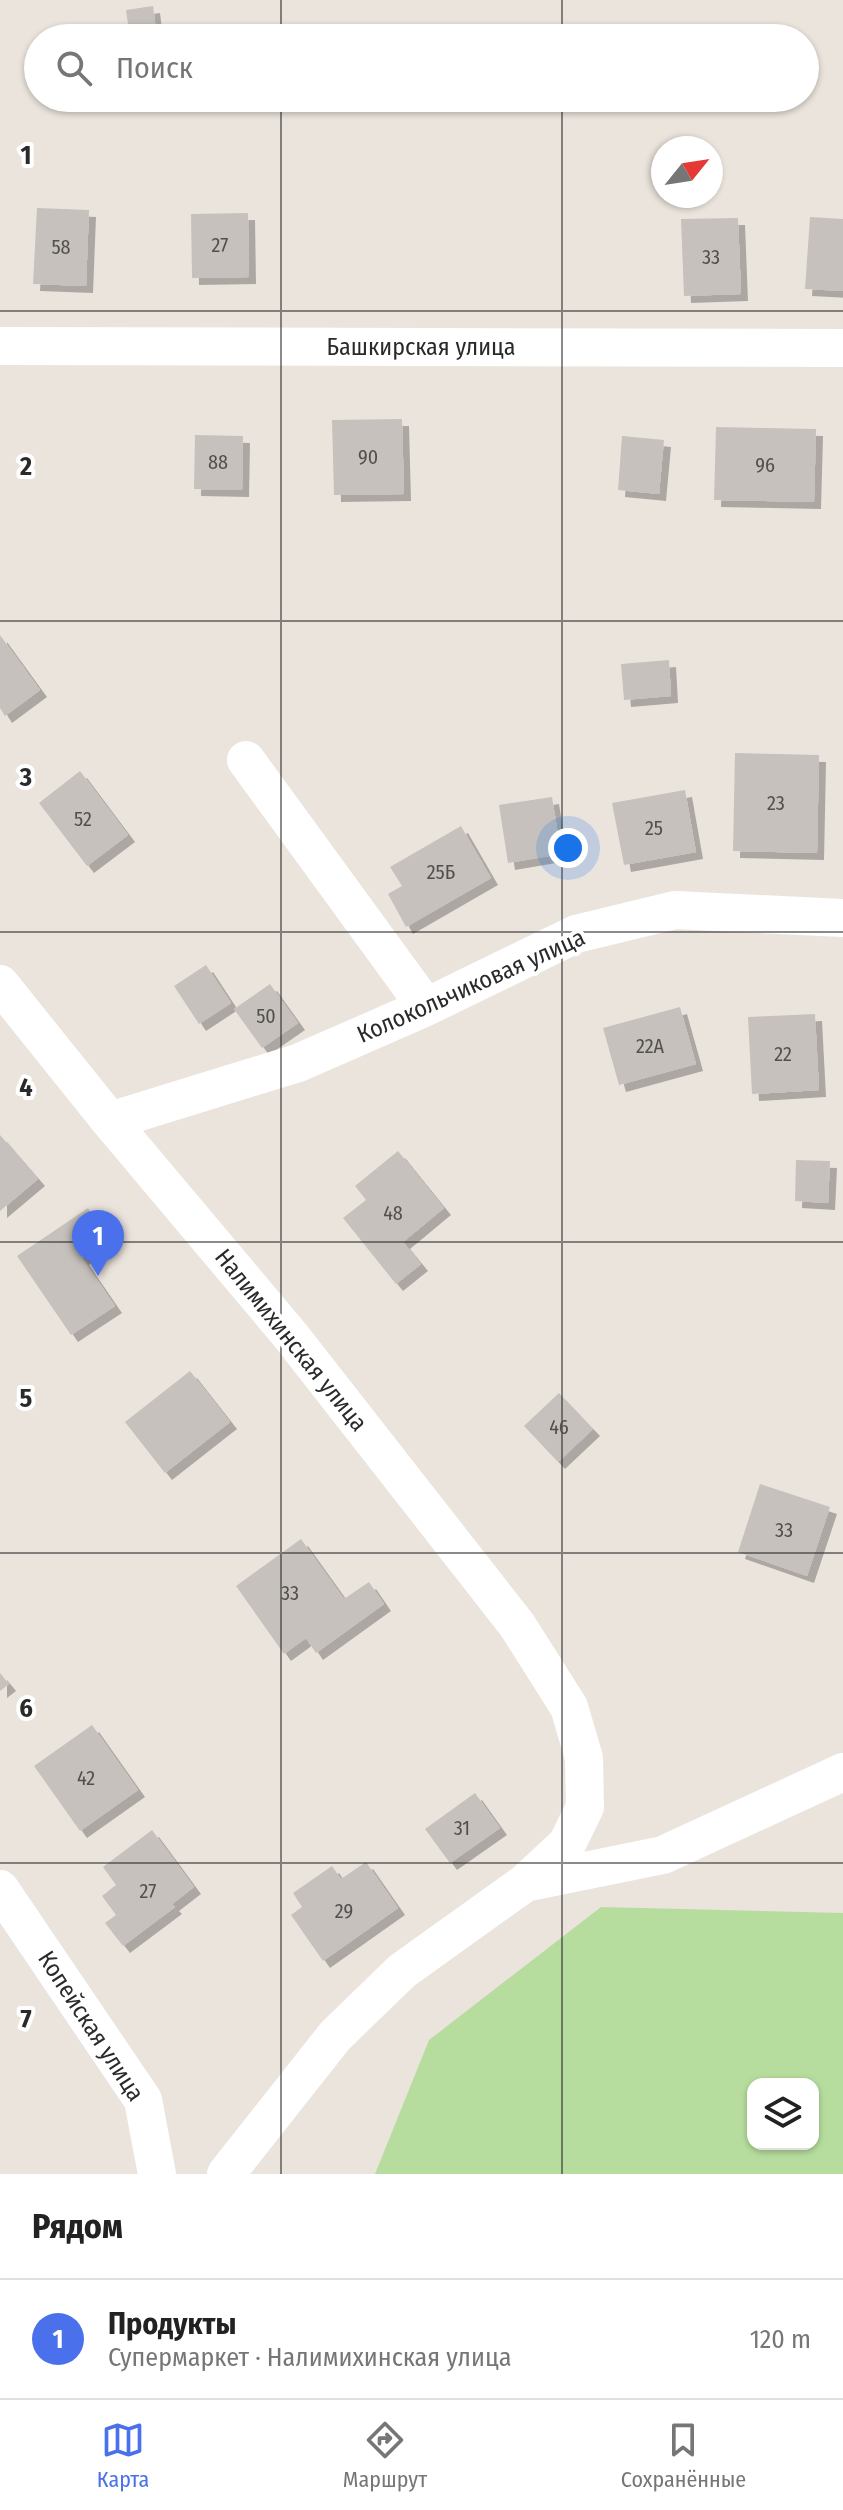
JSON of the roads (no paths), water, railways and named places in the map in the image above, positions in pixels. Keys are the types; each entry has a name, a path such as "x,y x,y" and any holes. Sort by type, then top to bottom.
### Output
{"street":[{"name":"Башкирская улица","path":"0,346 843,348"},
{"path":"246,760 426,1007"},
{"name":"Колокольчиковая улица","path":"110,1121 298,1063 426,1007 576,934 675,910 843,918"},
{"name":"Налимихинская улица","path":"0,984 110,1121 290,1335 517,1625 569,1707 584,1758 585,1807 567,1844 525,1883 402,1971 346,2025 226,2174"},
{"path":"525,1883 663,1855 843,1772"},
{"name":"Копейская улица","path":"0,1889 143,2100 156,2174"}],"place":[{"name":"Продукты","path":"98,1276"}]}
